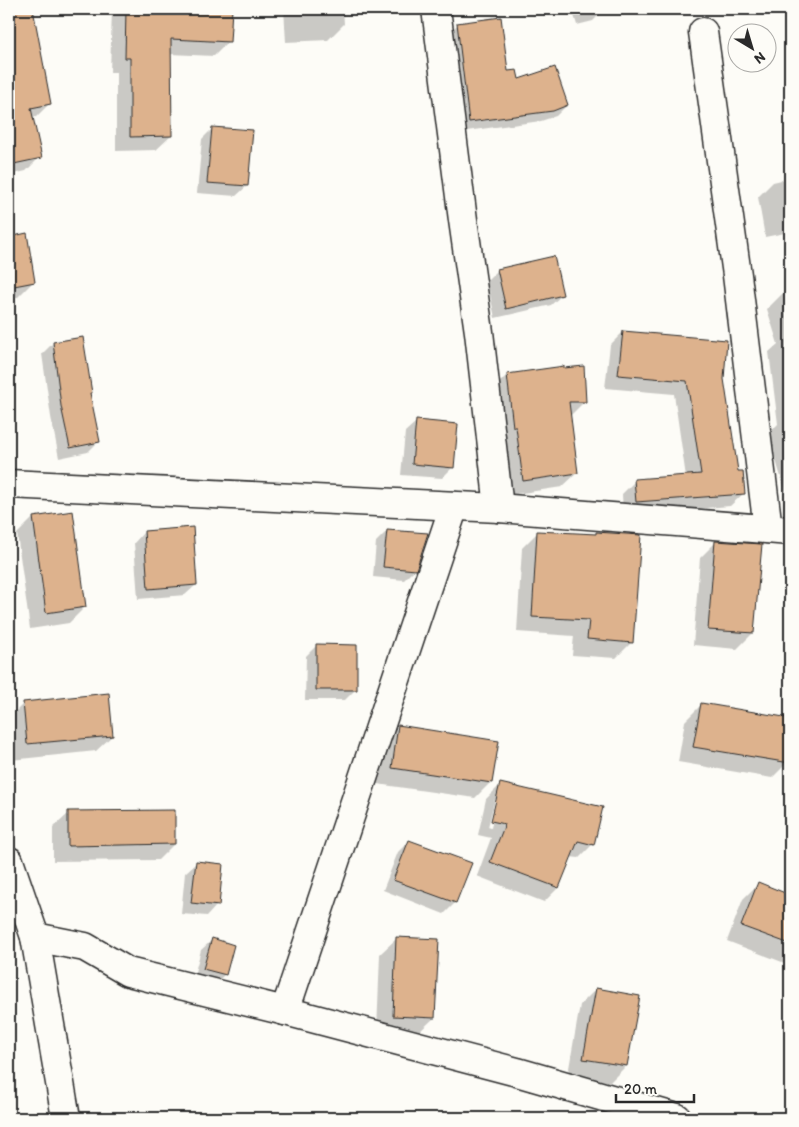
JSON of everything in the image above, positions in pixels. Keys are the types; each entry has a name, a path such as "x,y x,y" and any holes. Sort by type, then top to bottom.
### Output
{"street":[{"path":"436,9 463,220 480,332 498,508"},
{"path":"9,484 498,508 779,530 737,275 703,32"},
{"path":"285,1011 454,506"},
{"path":"9,860 35,936 66,1118"},
{"path":"35,936 85,947 128,972 517,1072 677,1118"}],"building":[{"path":"33,9 51,104 31,108 42,158 9,165 9,12"},
{"path":"126,9 232,9 230,42 171,39 172,136 130,137 130,58 125,58"},
{"path":"501,17 508,71 517,70 519,79 555,67 568,105 553,111 469,122 457,23"},
{"path":"212,127 253,130 248,186 207,183"},
{"path":"27,233 35,282 9,287 9,237"},
{"path":"554,256 563,295 506,309 497,269"},
{"path":"623,331 727,340 724,379 738,471 743,471 745,494 636,502 634,479 701,474 687,381 618,375"},
{"path":"83,337 92,393 90,393 100,442 70,448 61,406 53,342"},
{"path":"564,366 564,368 584,366 586,402 569,402 578,473 523,481 516,427 513,427 507,374"},
{"path":"416,420 458,424 454,468 412,464"},
{"path":"73,511 86,607 46,613 33,517"},
{"path":"193,527 197,585 148,589 144,531"},
{"path":"387,530 428,533 416,570 383,567"},
{"path":"537,531 641,535 633,643 587,639 589,620 532,617"},
{"path":"715,541 762,544 754,633 708,630"},
{"path":"316,644 357,645 357,690 316,690"},
{"path":"109,693 113,736 27,744 23,702"},
{"path":"701,703 790,718 790,763 693,747"},
{"path":"398,725 499,741 492,783 392,768"},
{"path":"500,783 603,807 594,845 578,841 559,888 490,862 505,824 491,821"},
{"path":"175,810 175,844 68,846 68,811"},
{"path":"409,840 472,863 456,903 393,880"},
{"path":"196,861 223,864 219,906 191,903"},
{"path":"758,882 790,895 790,944 741,926"},
{"path":"396,937 439,939 435,1018 393,1016"},
{"path":"212,938 234,945 226,975 203,969"},
{"path":"596,988 640,996 627,1066 583,1059"}]}
